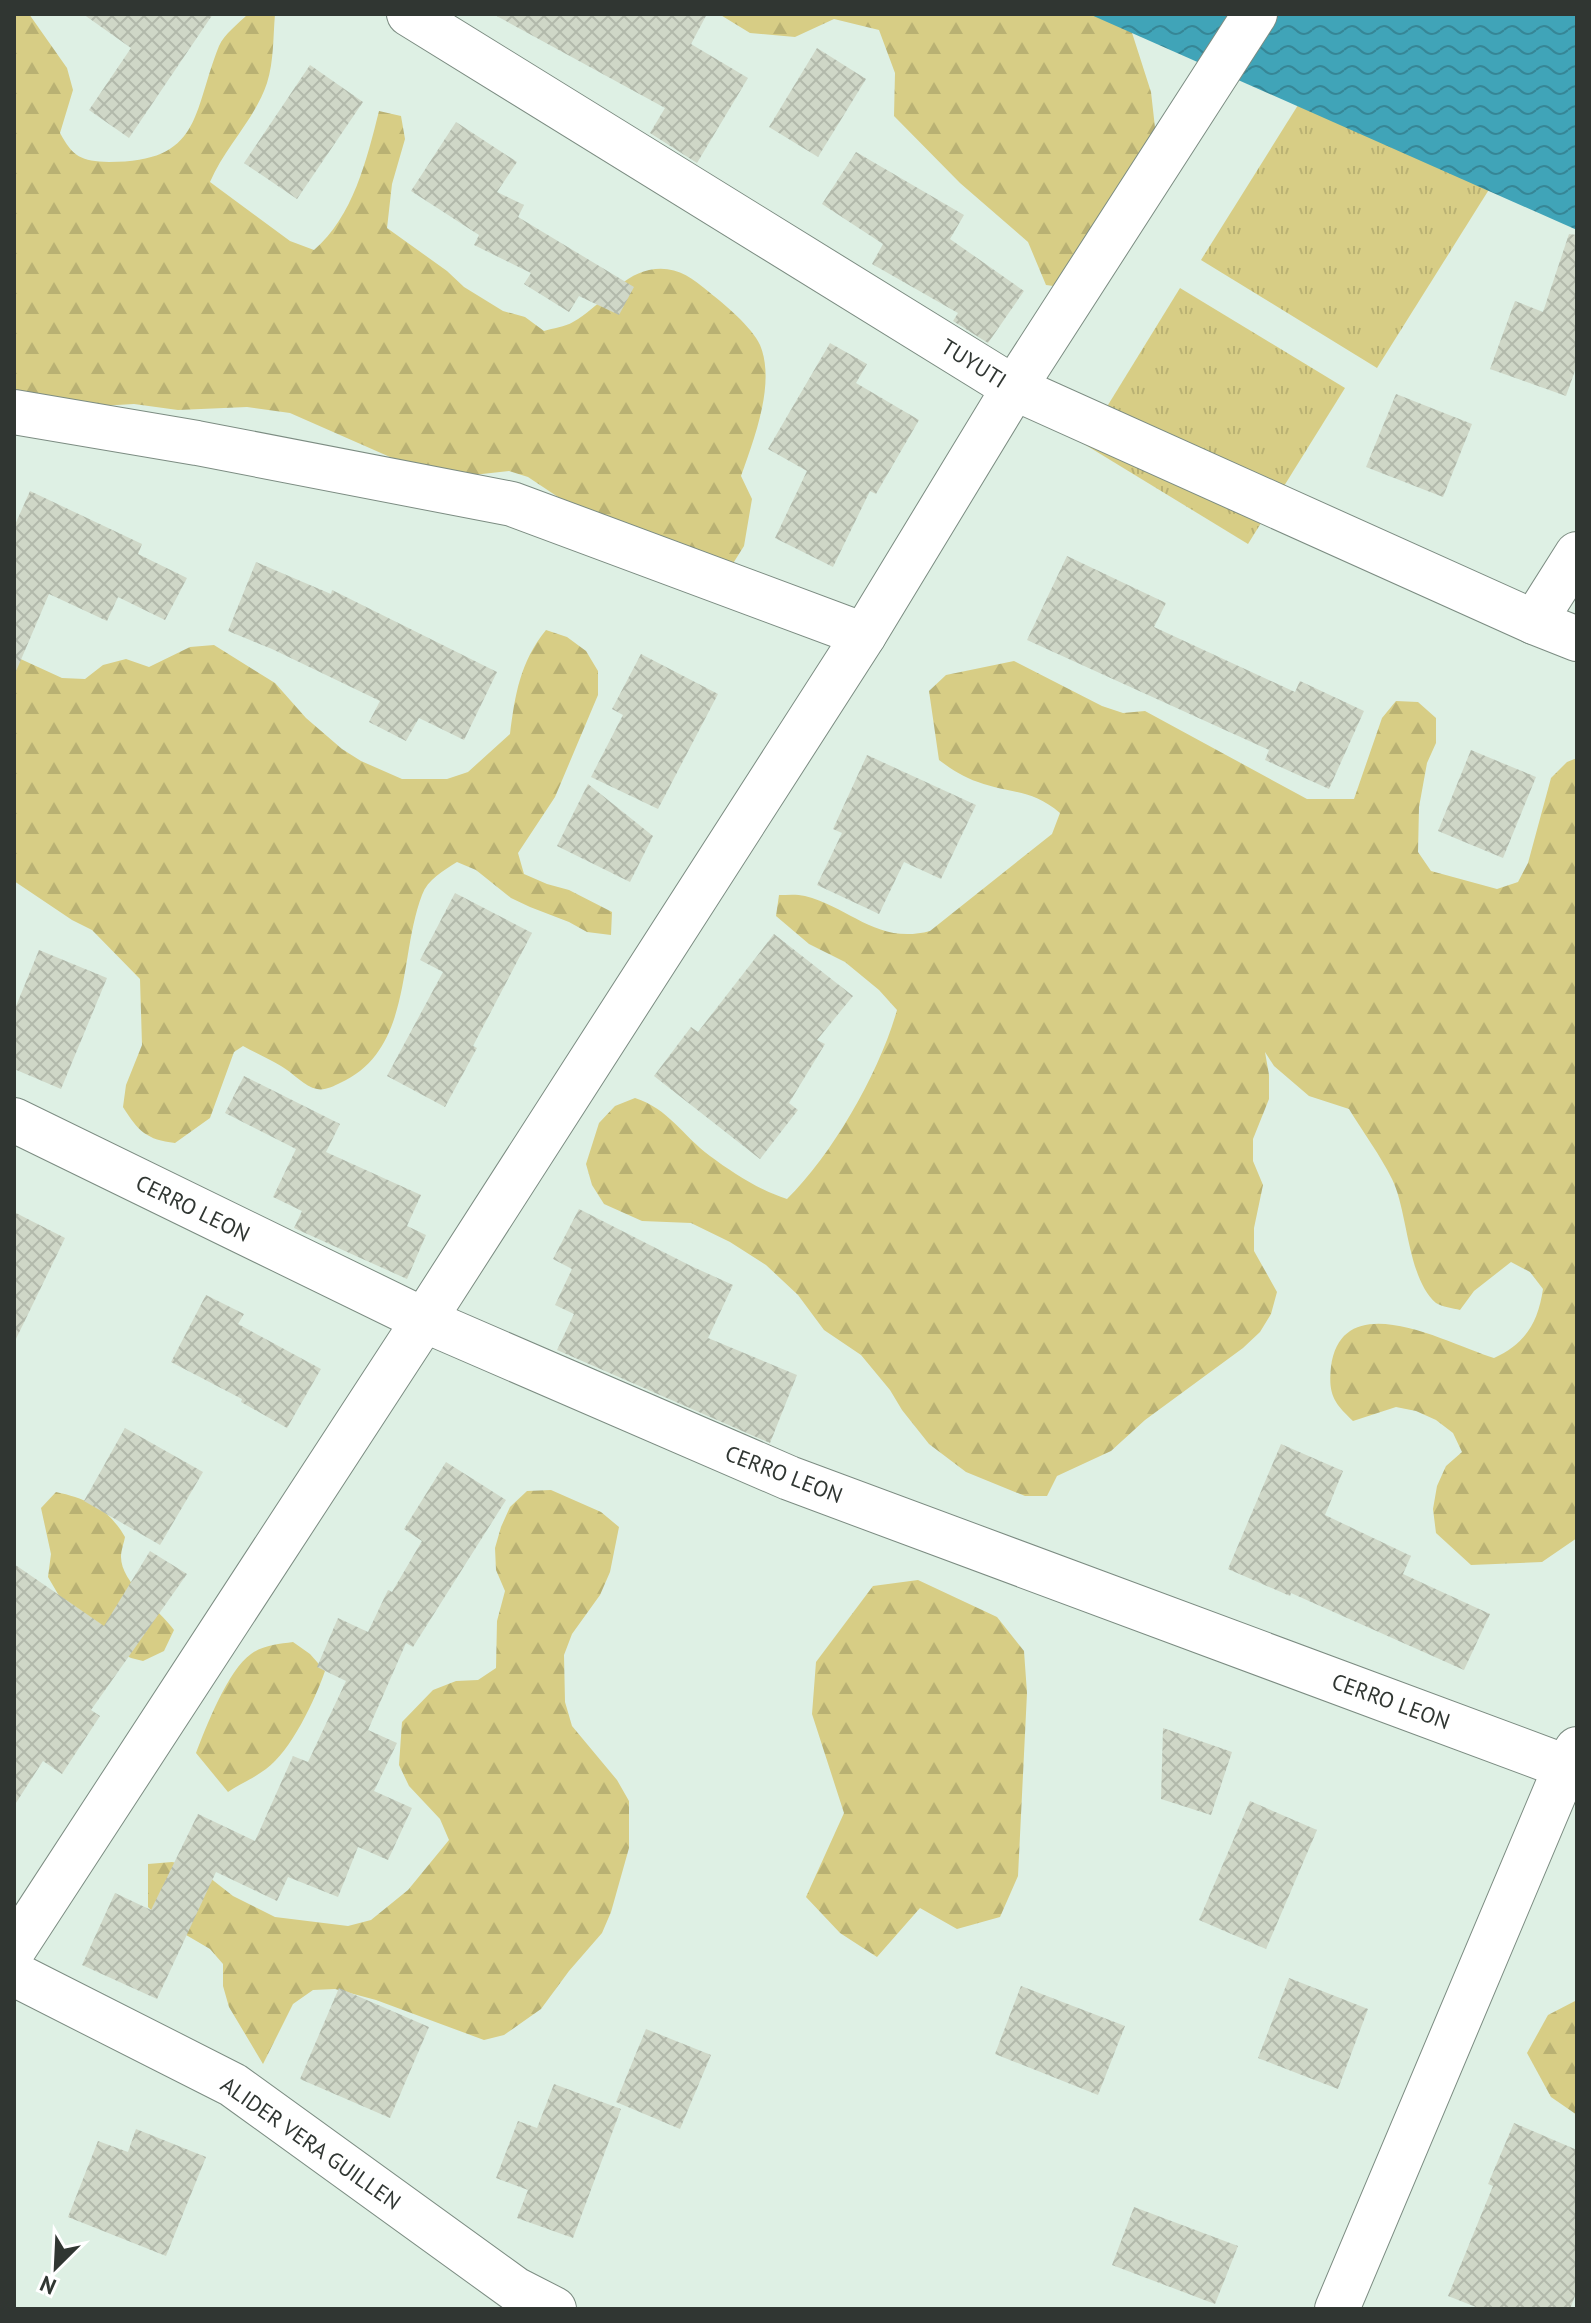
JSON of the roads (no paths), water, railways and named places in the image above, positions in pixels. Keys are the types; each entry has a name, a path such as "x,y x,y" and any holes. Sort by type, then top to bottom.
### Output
{"street":[{"name":"TUYUTI","path":"409,14 1014,388 1577,639"},
{"path":"14,1949 424,1320 864,635 1014,388 1255,14"},
{"path":"14,412 197,443 512,504 864,635"},
{"path":"1534,622 1577,554"},
{"name":"CERRO LEON","path":"14,1120 424,1320 789,1478 1573,1762"},
{"path":"1337,2309 1573,1762"},
{"name":"ALIDER VERA GUILLEN","path":"14,1974 233,2085 511,2299 554,2309"}],"water":[{"path":"1089,14 1577,14 1577,230"}]}
